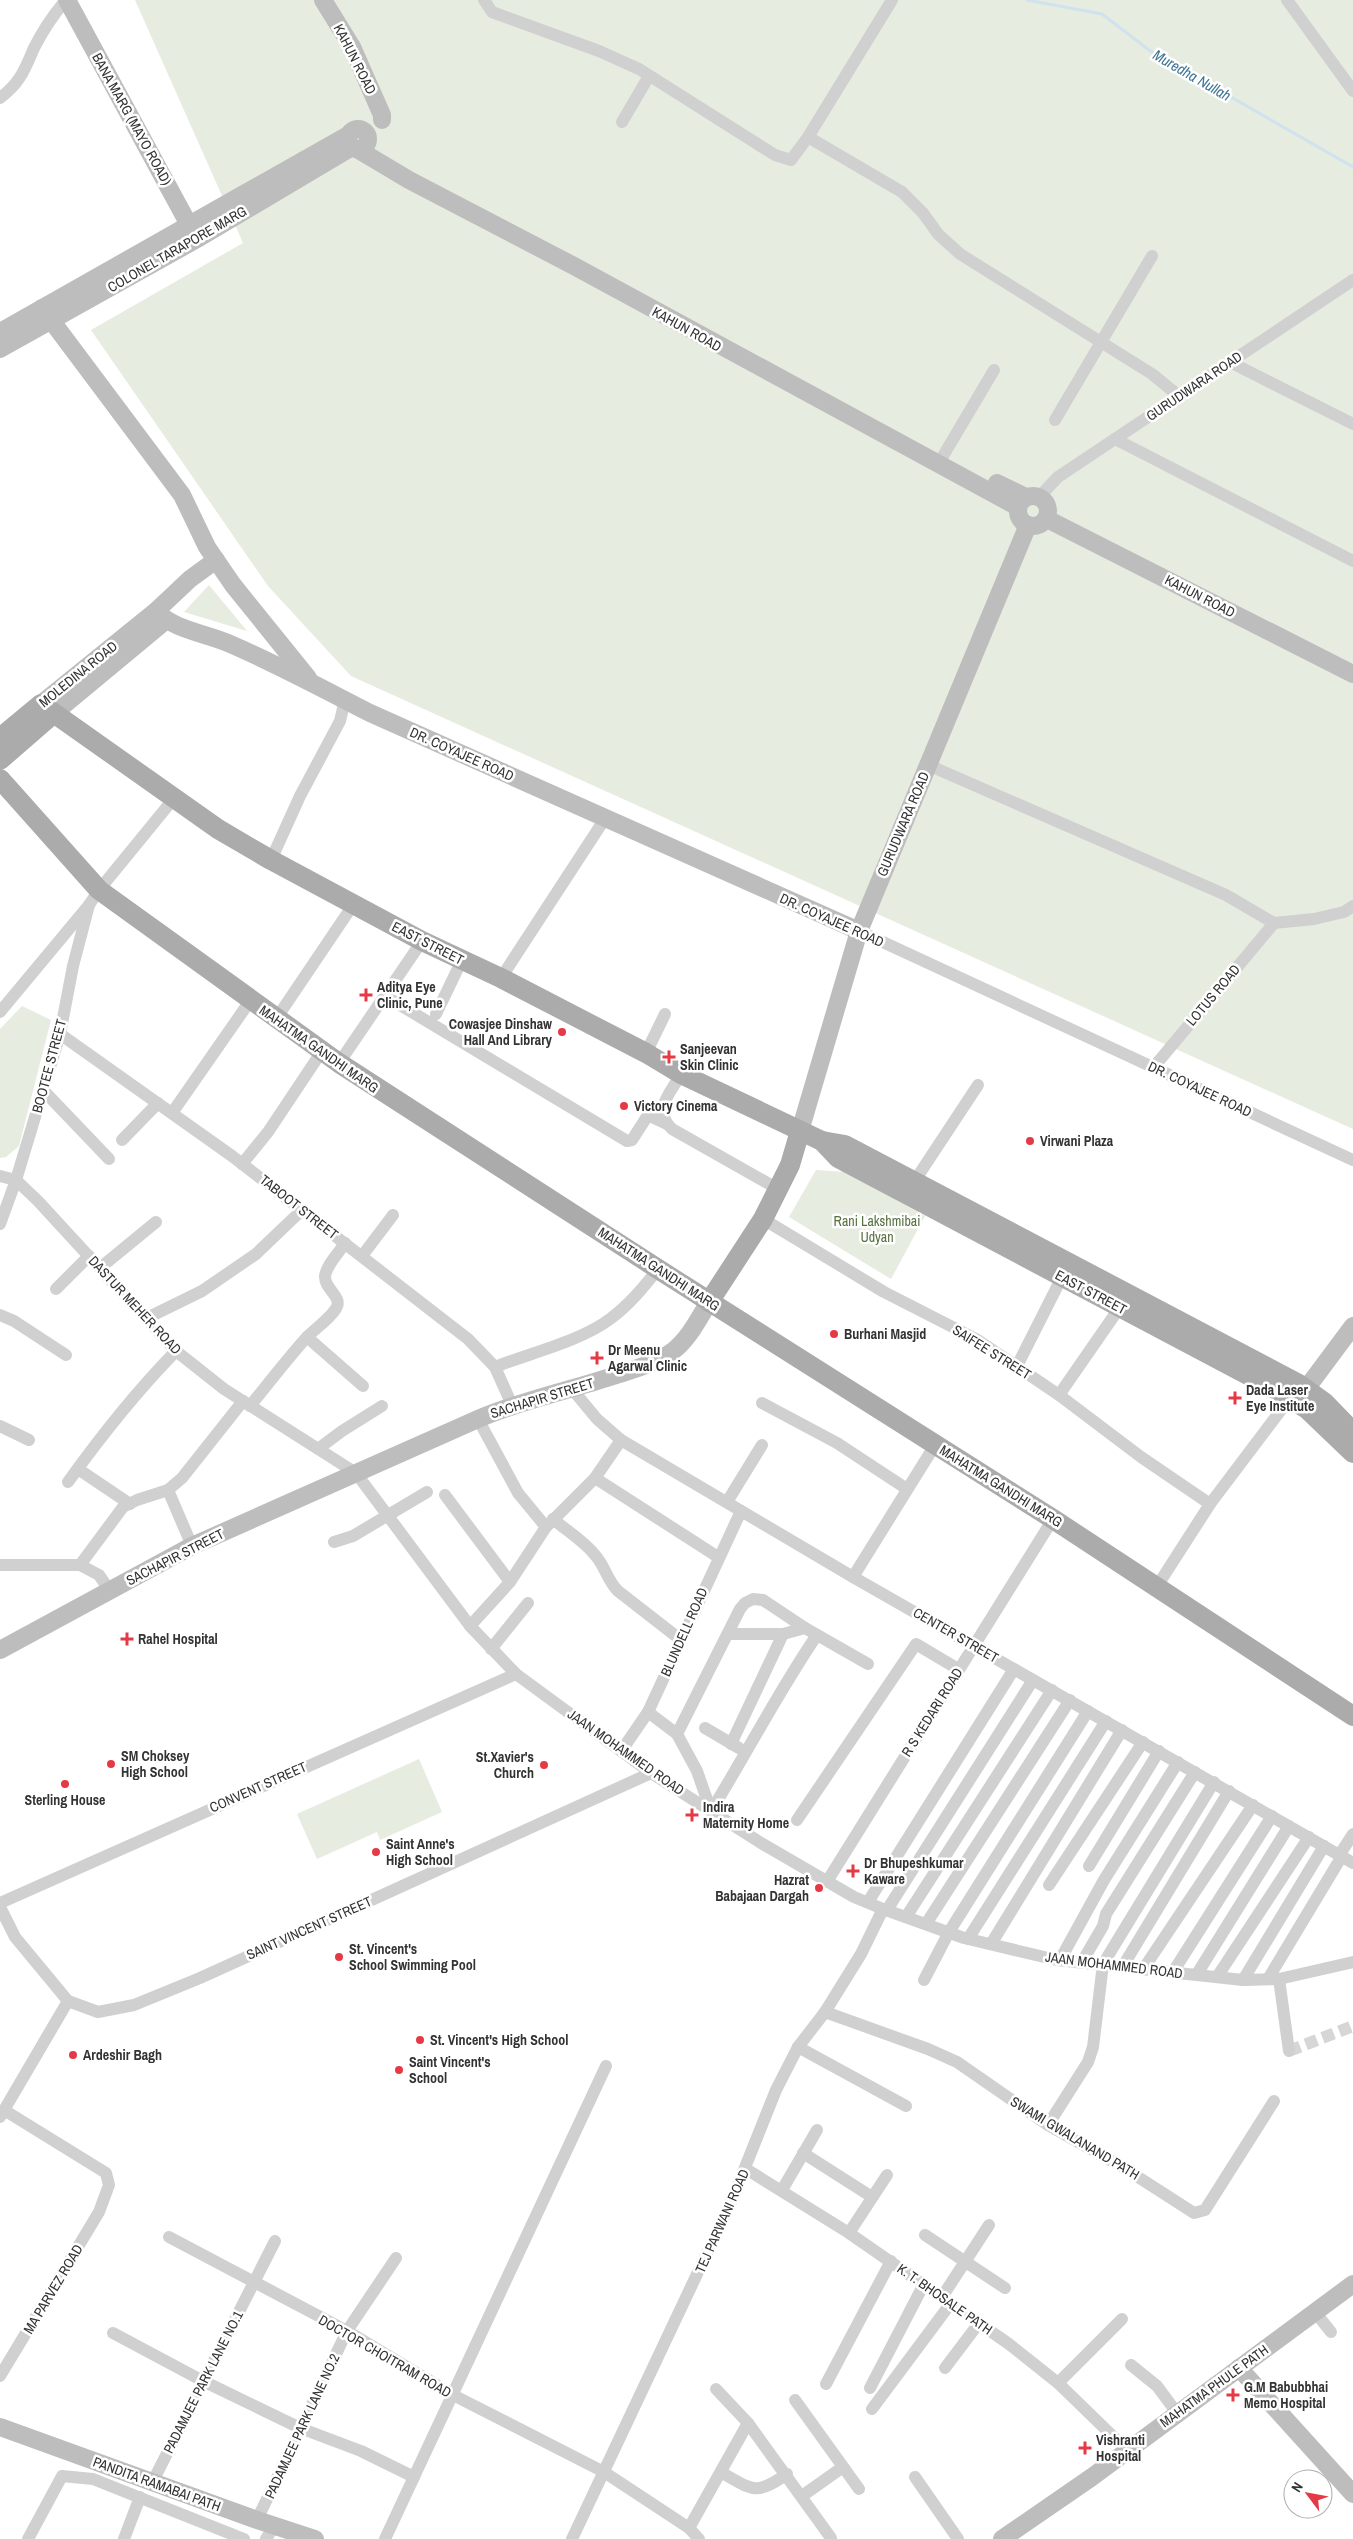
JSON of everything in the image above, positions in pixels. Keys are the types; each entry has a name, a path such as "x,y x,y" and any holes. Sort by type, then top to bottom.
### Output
{"main road":[{"name":"MOLEDINA ROAD","path":"0,738 47,709"},
{"name":"MOLEDINA ROAD","path":"0,760 47,709"},
{"name":"EAST STREET","path":"47,709 218,829 271,860 422,941 501,978 646,1053 681,1074 822,1141 845,1145 1298,1394 1306,1409 1353,1453"},
{"name":"MAHATMA GANDHI MARG","path":"0,779 94,898 250,1001 339,1064 709,1302 1053,1519 1353,1716"},
{"path":"709,1302 763,1219 790,1165 800,1131"},
{"name":"EAST STREET","path":"822,1141 838,1158 1062,1277 1298,1394 1324,1402 1353,1432"}],"street":[{"path":"0,98 14,88 24,73 45,28 66,0"},
{"name":"BANA MARG (MAYO ROAD)","path":"66,0 193,232"},
{"name":"KAHUN ROAD","path":"323,0 352,47 382,115 382,120"},
{"path":"484,0 492,12 599,51 649,76 784,159 791,160 808,137 892,0"},
{"path":"1287,0 1353,90"},
{"path":"622,122 649,76"},
{"name":"COLONEL TARAPORE MARG","path":"0,332 46,314 359,140 382,120"},
{"path":"808,137 902,192 923,213 938,234 960,254 1152,374 1179,396"},
{"name":"KAHUN ROAD","path":"359,140 1028,500"},
{"name":"KAHUN ROAD","path":"359,140 409,180 1028,500"},
{"path":"1055,420 1152,256"},
{"name":"GURUDWARA ROAD","path":"1028,500 1058,477 1353,280"},
{"path":"46,314 182,495 212,554 310,680"},
{"name":"COLONEL TARAPORE MARG","path":"0,349 46,314"},
{"path":"1230,362 1353,424"},
{"path":"944,456 994,370"},
{"path":"1115,439 1353,561"},
{"path":"1028,500 1048,506 1047,518 1036,526 1028,525 1021,520 1028,500"},
{"name":"KAHUN ROAD","path":"1047,518 1353,674"},
{"name":"GURUDWARA ROAD","path":"800,1131 859,932 1028,525"},
{"path":"47,709 160,616 212,554"},
{"name":"DR. COYAJEE ROAD","path":"160,616 310,680 345,700 859,932 1353,1160"},
{"path":"250,653 260,647 268,638 269,629"},
{"path":"271,860 300,796 340,721 345,700"},
{"path":"928,764 1226,895 1274,923 1314,919 1344,912 1353,906"},
{"path":"0,1012 175,797"},
{"path":"501,978 606,817"},
{"name":"BOOTEE STREET","path":"0,1224 16,1180 60,1034 73,966 94,898"},
{"path":"276,1019 353,904"},
{"name":"LOTUS ROAD","path":"1153,1068 1274,923"},
{"path":"339,1064 422,941"},
{"path":"436,1014 462,960"},
{"path":"385,996 625,1140 632,1140 648,1115 667,1124 778,1189"},
{"path":"172,1113 250,1001"},
{"path":"646,1053 665,1014"},
{"name":"TABOOT STREET","path":"60,1034 242,1164 346,1243 468,1340 495,1367 512,1405"},
{"path":"242,1164 268,1132 322,1051"},
{"path":"667,1124 662,1116 662,1108 681,1074"},
{"path":"914,1182 978,1085"},
{"path":"43,1090 109,1159"},
{"path":"122,1140 158,1103"},
{"path":"0,1176 16,1180"},
{"name":"DASTUR MEHER ROAD","path":"16,1180 176,1351 246,1404 356,1474"},
{"path":"147,1318 202,1291 256,1254 302,1210"},
{"path":"362,1256 393,1215"},
{"name":"SAIFEE STREET","path":"763,1219 884,1292 976,1339 1060,1395 1141,1457 1210,1504"},
{"path":"100,1268 156,1222"},
{"path":"80,1565 123,1507 168,1490 182,1478 307,1337 335,1310 338,1303 327,1286 325,1277 328,1267 346,1243"},
{"path":"56,1289 89,1256"},
{"path":"495,1367 534,1351 570,1341 608,1321 635,1298 658,1269"},
{"path":"1017,1366 1062,1277"},
{"name":"SACHAPIR STREET","path":"0,1650 192,1546 478,1419 512,1405 572,1389 656,1362 674,1350 684,1340 709,1302"},
{"path":"1060,1395 1120,1307"},
{"path":"0,1315 14,1321 66,1356"},
{"path":"1156,1588 1210,1504 1353,1326"},
{"path":"307,1337 363,1386"},
{"path":"68,1482 144,1384 176,1351"},
{"name":"CENTER STREET","path":"572,1389 597,1418 621,1440 853,1577 1345,1858"},
{"path":"762,1403 837,1443 907,1489"},
{"path":"318,1450 342,1431 382,1406"},
{"name":"SACHAPIR STREET","path":"478,1419 518,1493 549,1523 594,1553 601,1562 609,1582 681,1640"},
{"path":"0,1426 29,1440"},
{"path":"470,1626 510,1582 549,1523 595,1478 621,1440"},
{"path":"727,1502 762,1445"},
{"path":"853,1577 936,1445"},
{"path":"78,1469 130,1504"},
{"name":"JAAN MOHAMMED ROAD","path":"356,1474 388,1514 470,1626 516,1674 651,1773 711,1812 761,1843 868,1902 885,1910 968,1939 1060,1960 1243,1980 1274,1979 1353,1962"},
{"path":"595,1478 718,1558"},
{"path":"168,1490 192,1546"},
{"path":"334,1542 353,1536 427,1492"},
{"path":"445,1495 510,1582"},
{"name":"BLUNDELL ROAD","path":"622,1750 648,1712 741,1511"},
{"name":"R S KEDARI ROAD","path":"828,1880 1053,1519"},
{"path":"0,1565 80,1565 99,1575 110,1591"},
{"path":"677,1734 740,1609 745,1603 753,1599 770,1604 805,1628 868,1664"},
{"path":"492,1649 528,1603"},
{"path":"728,1634 782,1634 805,1628"},
{"path":"731,1744 782,1634"},
{"path":"711,1812 748,1752 786,1679 817,1635"},
{"path":"797,1820 916,1644 958,1669"},
{"path":"868,1902 1014,1668"},
{"name":"CONVENT STREET","path":"0,1903 516,1674"},
{"name":"TEJ PARWANI ROAD","path":"572,2539 746,2169 776,2090 798,2047 825,2012 861,1954 885,1910 1033,1680"},
{"path":"906,1917 1052,1690"},
{"path":"926,1924 1070,1700"},
{"path":"924,1980 949,1932 1088,1711"},
{"path":"648,1712 677,1734 697,1771 711,1812"},
{"path":"968,1939 1106,1721"},
{"path":"705,1728 748,1752"},
{"path":"991,1944 1122,1730"},
{"path":"1049,1886 1143,1742"},
{"path":"1088,1866 1159,1751"},
{"path":"1060,1960 1100,1887 1178,1762"},
{"path":"1082,1962 1103,1926 1106,1914 1195,1772"},
{"name":"SAINT VINCENT STREET","path":"0,1907 16,1938 68,2000 98,2012 134,2005 200,1978 651,1773"},
{"path":"1048,2125 1088,2062 1097,2030 1103,1964 1214,1782"},
{"path":"1123,1966 1230,1792"},
{"path":"1144,1968 1253,1805"},
{"path":"1173,1972 1272,1816"},
{"path":"1197,1974 1289,1826"},
{"path":"1289,2048 1288,2030 1274,1979 1345,1858 1353,1834"},
{"path":"1217,1977 1308,1837"},
{"path":"1243,1980 1324,1846"},
{"path":"1197,1848 1217,1860"},
{"path":"2,2113 68,2000"},
{"name":"SWAMI GWALANAND PATH","path":"825,2012 928,2049 957,2062 1048,2125 1124,2168 1194,2212 1200,2213 1205,2210 1274,2101"},
{"path":"798,2047 906,2106"},
{"path":"385,2539 606,2066"},
{"name":"MA PARVEZ ROAD","path":"0,2376 105,2200 109,2185 106,2174 2,2113"},
{"path":"782,2190 817,2130"},
{"path":"803,2153 872,2197"},
{"name":"K. T. BHOSALE PATH","path":"746,2169 849,2233 979,2323 1058,2383 1127,2450"},
{"path":"849,2233 887,2175"},
{"path":"872,2409 947,2300 966,2262 989,2225"},
{"path":"926,2235 1005,2288"},
{"name":"DOCTOR CHOITRAM ROAD","path":"169,2237 347,2331 453,2396 604,2472 689,2528 699,2539"},
{"name":"PADAMJEE PARK LANE NO.1","path":"154,2481 274,2241"},
{"name":"PADAMJEE PARK LANE NO.2","path":"266,2528 300,2428 347,2331 396,2258"},
{"path":"826,2384 891,2261"},
{"path":"870,2388 924,2284"},
{"name":"MAHATMA PHULE PATH","path":"1002,2539 1092,2477 1353,2284"},
{"path":"1315,2312 1331,2332"},
{"path":"1058,2383 1122,2319"},
{"path":"945,2368 979,2323"},
{"path":"113,2333 203,2382 300,2428 358,2450 414,2477"},
{"path":"1131,2365 1156,2386 1177,2413"},
{"path":"1239,2368 1353,2494"},
{"path":"716,2389 748,2423 831,2538"},
{"path":"795,2400 859,2489"},
{"path":"689,2528 722,2473 748,2423"},
{"name":"PANDITA RAMABAI PATH","path":"0,2427 154,2481 266,2528 315,2539"},
{"path":"802,2496 843,2467"},
{"path":"722,2473 756,2489 764,2489 786,2474"},
{"path":"31,2538 62,2476 93,2479 244,2539"},
{"path":"915,2477 958,2539"},
{"path":"124,2539 140,2497"}],"green space":[{"path":"135,0 1353,0 1353,1129 351,676 268,586 91,330 243,243"},
{"path":"209,585 247,631 184,612"},
{"path":"22,1006 51,1020 19,1146 6,1157 0,1158 0,1029"},
{"name":"Rani Lakshmibai Udyan","path":"816,1170 846,1172 925,1216 891,1279 789,1217"},
{"path":"419,1759 442,1812 380,1840 377,1832 317,1859 297,1814"}],"waterway":[{"name":"Muredha Nullah","path":"1027,0 1102,14 1149,50 1353,167"}],"tunnel":[{"path":"1289,2051 1353,2026"}],"place":[{"name":"Aditya Eye Clinic, Pune","path":"366,995"},
{"name":"Cowasjee Dinshaw Hall And Library","path":"562,1032"},
{"name":"Sanjeevan Skin Clinic","path":"669,1057"},
{"name":"Victory Cinema","path":"624,1106"},
{"name":"Virwani Plaza","path":"1030,1141"},
{"name":"Burhani Masjid","path":"834,1334"},
{"name":"Dr Meenu Agarwal Clinic","path":"597,1358"},
{"name":"Dada Laser Eye Institute","path":"1235,1398"},
{"name":"Rahel Hospital","path":"127,1639"},
{"name":"SM Choksey High School","path":"111,1764"},
{"name":"St.Xavier's Church","path":"544,1765"},
{"name":"Sterling House","path":"65,1784"},
{"name":"Indira Maternity Home","path":"692,1815"},
{"name":"Saint Anne's High School","path":"376,1852"},
{"name":"Dr Bhupeshkumar Kaware","path":"853,1871"},
{"name":"Hazrat Babajaan Dargah","path":"819,1888"},
{"name":"St. Vincent's School Swimming Pool","path":"339,1957"},
{"name":"St. Vincent's High School","path":"420,2040"},
{"name":"Ardeshir Bagh","path":"73,2055"},
{"name":"Saint Vincent's School","path":"399,2070"},
{"name":"G.M Babubbhai Memo Hospital","path":"1233,2395"},
{"name":"Vishranti Hospital","path":"1085,2448"}]}
